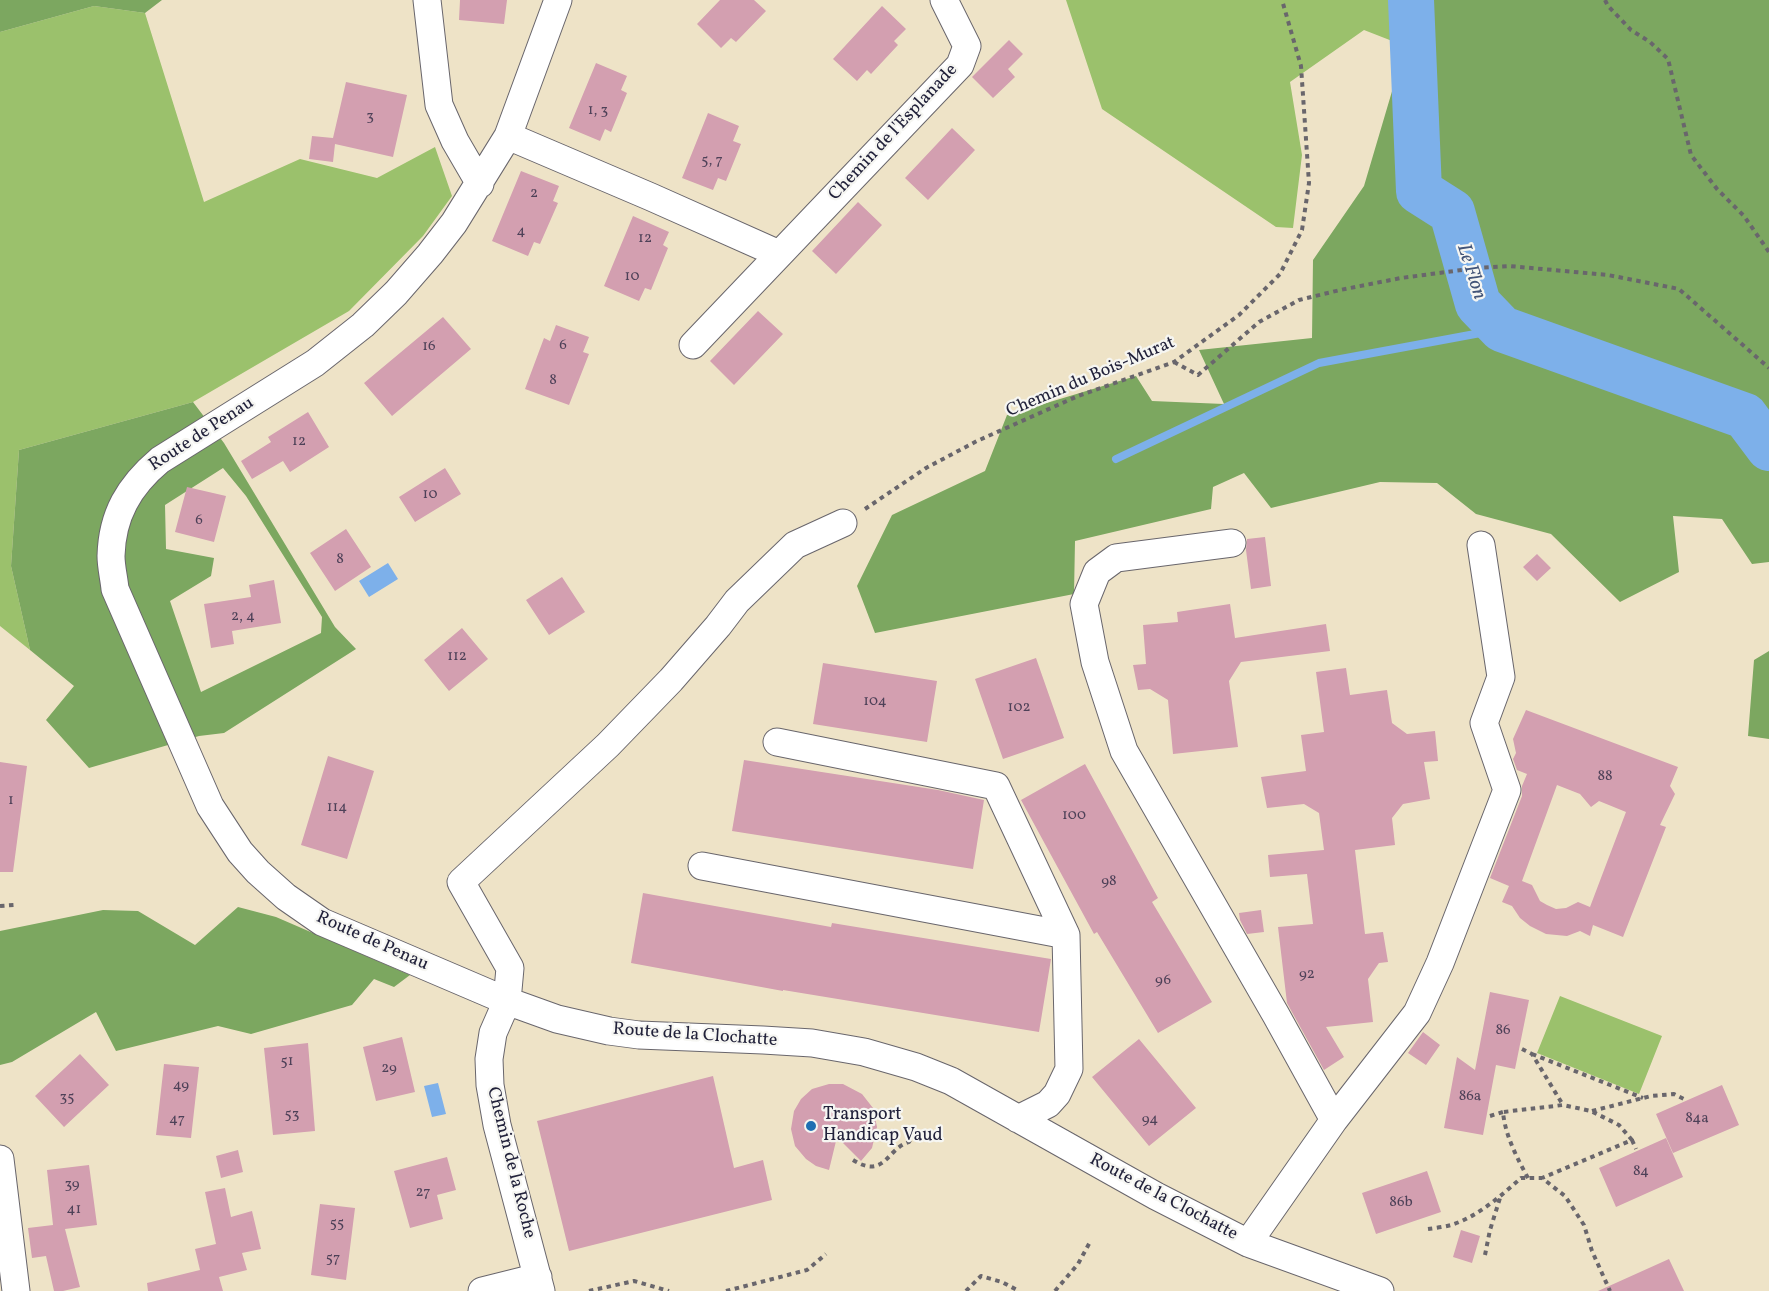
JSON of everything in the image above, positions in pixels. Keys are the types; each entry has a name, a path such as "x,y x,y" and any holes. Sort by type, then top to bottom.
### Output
{"street":[{"path":"427,0 439,105 455,141 480,184"},
{"name":"Route de Penau","path":"507,1001 322,922 286,897 240,852 210,806 115,589 111,559 113,531 121,509 130,490 145,473 160,460 315,363 363,325 396,293 430,254 480,184 508,136 558,0"},
{"name":"Chemin de l'Esplanade","path":"693,345 960,65 967,46 944,0"},
{"path":"508,136 779,254"},
{"path":"507,1001 510,968 462,882 608,745 671,680 737,601 795,545 843,523"},
{"path":"1232,543 1116,558 1097,572 1084,604 1090,639 1095,662 1124,751 1334,1120"},
{"name":"Route de la Clochatte","path":"1248,1243 1334,1120 1417,1013 1440,963 1507,790 1484,723 1501,676 1481,545"},
{"path":"777,742 996,786 1066,935 1069,1069 1057,1094 1048,1104 1018,1119"},
{"path":"702,866 1066,935"},
{"name":"Route de la Clochatte","path":"507,1001 557,1019 609,1031 812,1043 864,1052 916,1067 951,1081 1156,1196 1248,1243 1380,1291"},
{"name":"Chemin de la Roche","path":"507,1001 493,1034 489,1059 490,1085 497,1125 539,1284"},
{"path":"0,1159 16,1291"},
{"path":"482,1291 539,1284"}],"path":[{"name":"Chemin du Bois-Murat","path":"843,523 926,468 977,441 1078,396 1174,362 1239,315 1280,274 1302,230 1309,183 1301,66 1282,0"},
{"path":"1605,0 1631,30 1650,42 1668,58 1691,155 1717,189 1744,216 1769,252"},
{"path":"1174,362 1198,375 1259,322 1299,300 1401,278 1509,266 1608,275 1679,289 1749,348 1769,368"},
{"path":"0,906 14,905"},
{"path":"1522,1049 1642,1098"},
{"path":"1532,1054 1563,1105"},
{"path":"1591,1111 1642,1098 1674,1094 1684,1099"},
{"path":"1490,1116 1503,1112 1563,1105 1591,1111 1618,1125 1632,1140 1636,1149"},
{"path":"1503,1112 1504,1122 1516,1155 1528,1178"},
{"path":"853,1160 865,1166 883,1163 901,1145 909,1142 913,1135"},
{"path":"1428,1229 1451,1225 1469,1217 1500,1197 1521,1178 1542,1178 1632,1140"},
{"path":"1542,1178 1564,1196 1584,1225 1592,1251 1610,1291"},
{"path":"1485,1255 1500,1197"},
{"path":"1058,1290 1078,1264 1090,1242"},
{"path":"726,1291 807,1269 826,1254"},
{"path":"966,1291 981,1276 1002,1282 1019,1291"},
{"path":"589,1291 634,1281 669,1291"}],"green space":[{"path":"0,0 162,0 145,13 94,6 0,32"},
{"path":"1066,0 1419,0 1405,46 1364,30 1290,82 1302,155 1293,228 1276,227 1102,109"},
{"path":"1419,0 1769,0 1769,562 1752,564 1722,519 1673,516 1679,572 1620,602 1551,534 1476,514 1437,483 1380,482 1271,508 1244,473 1213,487 1211,509 1075,541 1074,594 875,633 857,586 892,515 985,471 1007,415 1136,376 1152,401 1224,404 1199,350 1312,338 1313,260 1364,186"},
{"path":"94,6 145,13 204,202 300,159 377,178 435,147 452,196 423,236 349,311 193,402 19,450 11,566 30,650 0,626 0,32"},
{"path":"193,402 224,443 335,627 356,649 224,733 199,736 89,768 46,720 74,686 30,650 11,566 19,450","holes":["223,468 246,496 322,617 321,633 201,692 170,601 211,576 214,558 166,549 165,505"]},
{"path":"1769,651 1769,739 1748,736 1754,660"},
{"path":"238,907 276,917 410,975 394,987 374,979 352,1005 251,1034 218,1026 116,1051 96,1012 12,1062 0,1065 0,931 103,910 138,911 195,945"},
{"path":"1560,996 1662,1036 1639,1094 1537,1053"}],"water":[{"path":"388,563 398,579 369,597 359,581"},
{"path":"438,1083 446,1114 432,1117 424,1086"}],"building":[{"path":"460,0 507,0 504,24 459,20"},
{"path":"720,0 754,0 766,11 736,42 731,38 721,48 697,24"},
{"path":"882,6 906,29 894,41 898,45 871,74 867,70 857,81 833,59"},
{"path":"1009,40 1023,54 1008,69 1015,77 993,98 972,77"},
{"path":"596,63 627,76 621,90 627,93 611,132 605,129 600,141 569,128"},
{"path":"346,82 407,95 393,157 335,144 333,162 309,159 312,136 333,138"},
{"path":"708,113 739,126 733,141 741,144 726,181 718,178 713,190 682,178"},
{"path":"952,128 975,150 928,200 905,178"},
{"path":"521,171 559,186 553,201 558,203 540,244 534,242 528,256 492,241"},
{"path":"858,202 882,225 836,274 812,251"},
{"path":"633,216 669,232 663,245 668,248 651,290 645,288 639,301 604,286"},
{"path":"758,311 783,334 734,385 710,361"},
{"path":"443,317 471,349 392,416 364,383"},
{"path":"556,325 589,337 583,352 589,354 569,405 525,389 544,338 550,341"},
{"path":"308,412 329,447 290,472 283,461 252,479 241,461 271,442 268,437"},
{"path":"445,468 461,494 415,522 399,497"},
{"path":"187,487 226,496 214,542 175,532"},
{"path":"346,529 371,567 335,591 310,553"},
{"path":"1265,537 1271,586 1251,589 1246,550 1247,539"},
{"path":"1537,554 1551,568 1537,581 1523,567"},
{"path":"562,577 585,612 549,635 526,600"},
{"path":"274,580 281,623 232,631 234,644 211,648 204,604 251,597 249,585"},
{"path":"1230,604 1235,638 1326,624 1330,651 1241,662 1229,681 1238,747 1173,754 1168,700 1150,689 1138,690 1133,665 1146,664 1143,625 1178,622 1177,612"},
{"path":"462,628 488,659 449,691 424,660"},
{"path":"1036,658 1064,738 1003,759 975,679"},
{"path":"823,663 937,681 927,742 813,724"},
{"path":"1346,668 1350,695 1387,690 1392,723 1407,734 1435,731 1438,761 1424,762 1430,799 1403,804 1392,818 1395,845 1355,850 1365,934 1383,932 1388,962 1379,963 1368,979 1373,1022 1326,1027 1344,1057 1324,1070 1287,1003 1278,927 1313,924 1307,874 1270,877 1268,855 1324,850 1319,813 1304,804 1267,808 1261,777 1306,771 1301,735 1324,732 1316,672"},
{"path":"1526,710 1678,767 1670,786 1675,794 1660,825 1666,827 1623,937 1593,925 1590,936 1580,931 1567,936 1546,934 1530,926 1520,918 1512,906 1502,902 1509,886 1490,878 1522,796 1522,786 1527,774 1517,770 1513,759 1516,753 1513,739","holes":["1557,785 1580,794 1591,807 1599,801 1626,812 1590,907 1578,902 1566,908 1556,909 1540,901 1532,885 1522,881"]},
{"path":"328,756 374,771 347,859 301,845"},
{"path":"744,760 938,790 984,800 973,869 732,831"},
{"path":"0,762 27,766 13,872 0,872"},
{"path":"1085,764 1158,898 1152,902 1212,1002 1158,1033 1097,932 1094,934 1021,800"},
{"path":"643,893 831,927 832,923 1051,959 1039,1032 783,991 631,963"},
{"path":"1261,910 1264,932 1247,934 1239,913"},
{"path":"1490,992 1529,1000 1515,1069 1496,1065 1483,1135 1444,1128 1457,1057 1475,1070"},
{"path":"1423,1032 1440,1045 1426,1065 1408,1053"},
{"path":"402,1037 415,1092 376,1101 363,1047"},
{"path":"1139,1039 1196,1108 1149,1146 1092,1077"},
{"path":"308,1043 315,1131 273,1135 264,1048"},
{"path":"80,1054 109,1085 64,1127 35,1096"},
{"path":"164,1064 199,1067 191,1138 156,1135"},
{"path":"713,1076 734,1168 763,1160 772,1200 569,1251 537,1121"},
{"path":"829,1084 843,1084 862,1094 873,1108 877,1127 872,1148 861,1161 837,1137 829,1170 816,1166 806,1159 795,1146 791,1129 794,1111 801,1099 812,1089"},
{"path":"1722,1085 1739,1125 1673,1153 1656,1114"},
{"path":"1666,1138 1683,1177 1616,1207 1599,1168"},
{"path":"238,1150 243,1172 221,1178 216,1156"},
{"path":"447,1157 456,1190 437,1195 443,1219 410,1228 394,1171"},
{"path":"89,1165 97,1225 65,1229 80,1287 54,1291 46,1256 32,1258 28,1228 53,1225 47,1170"},
{"path":"1427,1171 1441,1212 1376,1234 1362,1193"},
{"path":"225,1188 231,1217 252,1211 261,1249 242,1253 247,1270 219,1277 223,1291 148,1291 147,1283 200,1270 195,1249 216,1244 205,1192"},
{"path":"320,1204 355,1208 346,1280 311,1275"},
{"path":"1461,1230 1480,1236 1472,1263 1453,1257"},
{"path":"1669,1259 1684,1291 1598,1291"}],"waterway":[{"name":"Le Flon","path":"1411,0 1419,191 1452,212 1478,304 1502,329 1745,416 1769,448"},
{"path":"1116,459 1319,363 1502,329"}],"place":[{"name":"Transport Handicap Vaud","path":"811,1126"}]}
